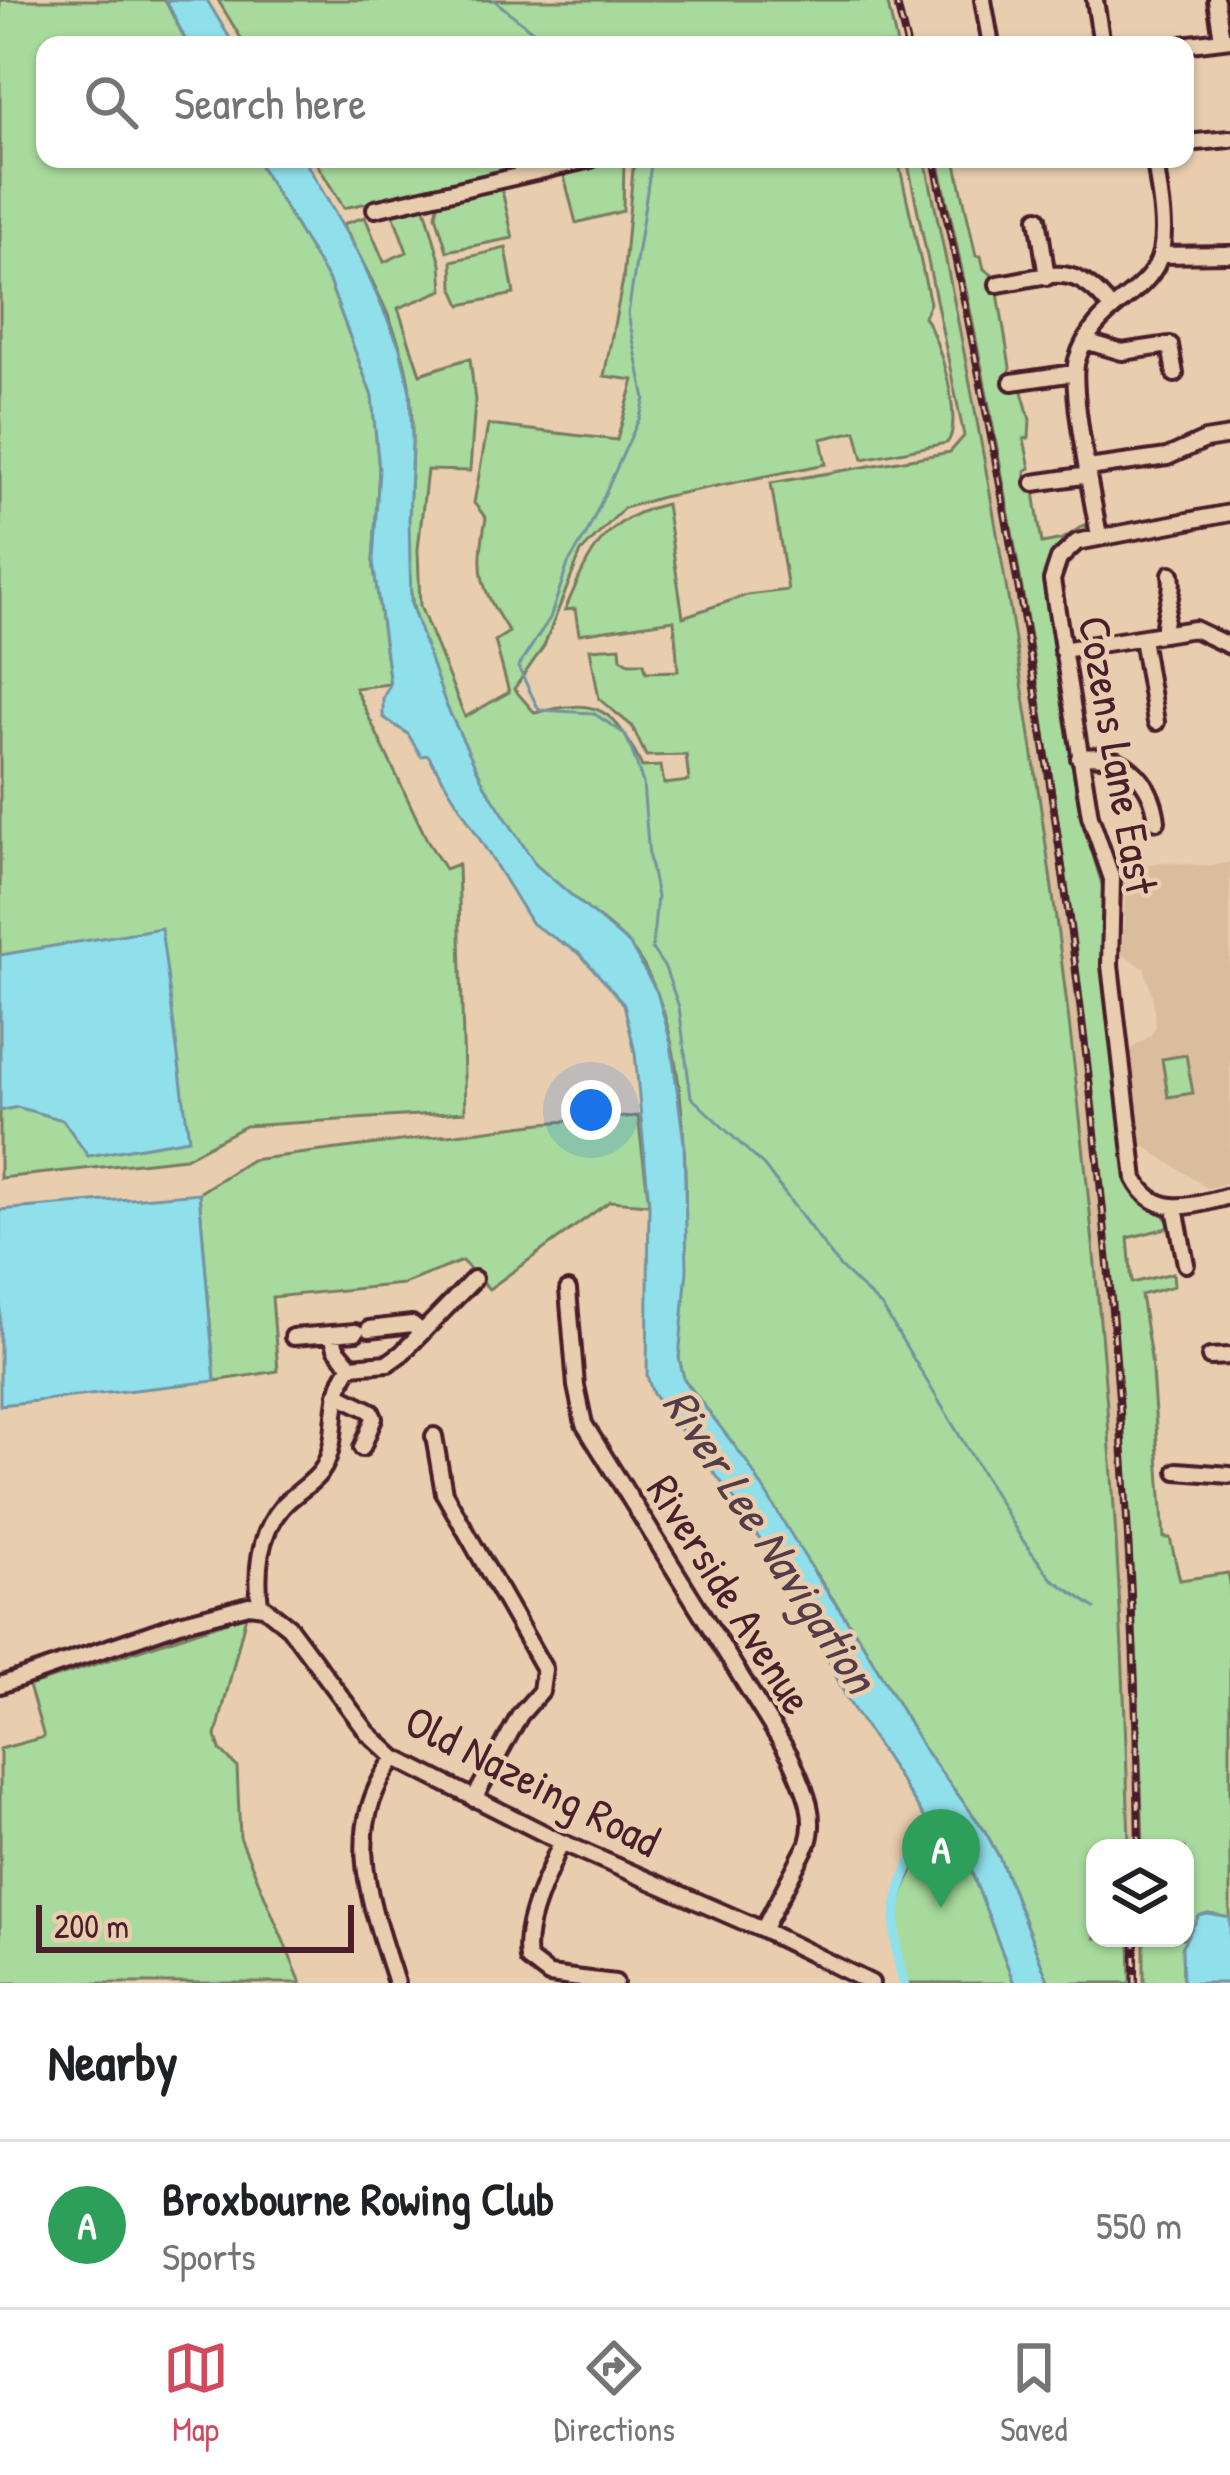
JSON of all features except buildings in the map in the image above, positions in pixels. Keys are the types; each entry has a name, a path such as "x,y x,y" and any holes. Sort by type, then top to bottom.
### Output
{"street":[{"path":"983,0 990,36"},
{"path":"1095,0 1101,36"},
{"path":"1194,43 1226,39 1216,0"},
{"path":"1194,142 1230,139"},
{"path":"375,209 552,168"},
{"path":"1099,536 1074,373 1095,322 1140,287 1160,255 1156,168"},
{"path":"1038,218 1047,277"},
{"path":"1160,255 1230,254"},
{"path":"998,284 1067,274 1081,278 1110,307"},
{"path":"1085,341 1122,352 1170,345 1175,374"},
{"path":"1012,382 1074,373"},
{"path":"1034,484 1167,457 1205,440 1230,436"},
{"name":"Cozens Lane East","path":"1175,1208 1147,1196 1134,1173 1110,964 1112,879 1090,816 1053,573 1068,548 1099,536 1230,512"},
{"path":"1164,634 1163,615 1173,592 1171,574"},
{"path":"1062,650 1194,629 1230,646"},
{"path":"1142,638 1156,722"},
{"path":"1079,758 1106,754 1122,764 1151,792 1157,821"},
{"path":"1186,1264 1175,1208 1230,1196"},
{"path":"351,1366 388,1363 474,1279"},
{"name":"Riverside Avenue","path":"568,1289 575,1386 584,1424 790,1756 807,1795 812,1830 808,1843 763,1930"},
{"path":"293,1337 412,1324 422,1332"},
{"path":"332,1335 351,1366"},
{"path":"1210,1357 1230,1356"},
{"path":"0,1685 180,1623 232,1608 260,1606 256,1572 261,1548 281,1508 323,1467 337,1394 351,1366"},
{"path":"337,1394 371,1411 374,1418 362,1448"},
{"path":"434,1436 444,1493 537,1654 545,1681 520,1715 473,1799"},
{"path":"1177,1471 1230,1475"},
{"name":"Old Nazeing Road","path":"260,1606 277,1614 368,1733 394,1758 561,1842 871,1983"},
{"path":"394,1758 370,1798 364,1859 369,1896 396,1983"},
{"path":"561,1842 537,1906 526,1947 528,1959 549,1975 615,1983"}],"shaded area":[{"path":"927,168 940,168 998,450 1080,991 1125,1440 1143,1839 1129,1839 1112,1441 1078,1075 1007,581"},
{"path":"1163,862 1212,866 1230,862 1230,1182 1207,1188 1141,1144 1130,1050 1156,1026 1144,968 1122,954 1125,900 1121,868"}],"green space":[{"path":"0,0 165,0 183,36 36,36 36,168 261,168 329,281 372,396 379,470 373,561 390,684 355,688 428,842 445,869 458,864 465,1112 245,1126 185,1158 0,1178"},
{"path":"218,0 887,0 895,36 240,36"},
{"path":"320,168 528,168 344,208"},
{"path":"624,168 623,211 576,223 563,172"},
{"path":"634,168 900,168 930,303 924,317 943,361 953,418 947,443 863,459 856,431 821,439 826,464 624,508 581,552 544,646 514,689 535,713 575,706 602,712 622,731 642,767 661,766 664,784 689,781 686,755 646,756 632,726 599,699 590,649 620,647 621,658 644,663 646,672 678,671 674,620 579,634 575,609 565,610 591,556 612,529 666,504 683,617 747,595 788,590 771,483 950,452 964,436 909,168 927,168 1005,578 1038,788 1090,1210 1108,1422 1129,1839 1086,1839 1086,1947 1130,1947 1131,1983 1049,1983 985,1831 923,1748 862,1642 684,1379 679,1358 685,1210 681,1101 660,1003 631,948 547,878 498,813 455,727 421,637 409,577 412,424 406,371 384,306 343,224 365,217 384,262 407,252 392,211 424,204 441,264 443,290 398,308 420,374 470,358 475,401 470,471 427,470 418,549 420,606 465,717 509,692 495,641 509,632 482,578 486,518 474,503 488,425 617,440 634,380 604,376 623,280"},
{"path":"940,168 957,168 976,256 981,256 984,269 997,278 990,279 992,293 998,293 1009,388 1021,388 1030,420 1029,438 1024,439 1030,468 1025,471 1029,492 1034,492 1042,543 1063,539 1084,525 1087,528 1054,553 1045,581 1080,813 1104,891 1103,965 1127,1176 1137,1194 1171,1227 1128,1238 1132,1283 1173,1273 1174,1286 1141,1295 1151,1358 1164,1538 1170,1538 1180,1580 1228,1573 1230,1582 1230,1918 1208,1914 1194,1931 1194,1839 1143,1839 1122,1423 1104,1210 1053,788 1020,577"},
{"path":"501,186 513,238 447,251 436,215 439,200"},
{"path":"506,248 514,294 461,305 453,286 452,261"},
{"path":"1186,1055 1193,1093 1168,1097 1162,1059"},
{"path":"638,1116 649,1204 610,1201 489,1289 462,1261 403,1284 272,1297 278,1371 215,1381 199,1193 251,1160 542,1123"},
{"path":"246,1615 216,1736 220,1750 237,1767 240,1837 301,1983 0,1983 0,1749 44,1737 29,1686"},
{"path":"940,1831 966,1857 1014,1983 907,1983 905,1979 898,1935 901,1900 915,1867"},
{"path":"1144,1947 1182,1947 1183,1983 1144,1983"}],"water":[{"path":"166,0 207,0 229,36 184,36"},
{"name":"River Lee Navigation","path":"261,168 309,168 360,257 400,348 410,392 411,604 446,705 484,784 536,865 630,945 657,992 671,1043 684,1143 687,1270 679,1358 684,1379 747,1462 862,1642 923,1748 985,1831 1049,1983 1014,1983 966,1857 930,1826 847,1699 801,1604 730,1493 653,1394 647,1376 649,1204 635,1053 624,1004 580,954 532,924 428,755 421,756 408,734 383,717 383,698 390,684 373,561 379,470 372,396 329,281"},
{"path":"161,928 189,1139 88,1156 63,1120 17,1107 0,1111 0,955"},
{"path":"199,1193 215,1381 0,1405 0,1210"},
{"path":"1199,1916 1230,1918 1230,1983 1183,1983 1182,1947 1194,1947"}],"waterway":[{"path":"494,0 539,36"},
{"path":"651,168 628,314 645,399 586,535 568,564 550,618 518,667 539,710 593,713 625,734 643,783 657,897 652,949 665,968 679,1007 691,1097 764,1166 840,1267 883,1308 1021,1538 1051,1578 1095,1608"},
{"path":"904,1983 895,1938 898,1896 914,1857 941,1821"}],"railway":[{"path":"896,0 905,36"},
{"path":"936,168 1016,576 1079,998 1121,1423 1139,1839"},
{"path":"1135,1947 1135,1983"}],"place":[{"name":"Broxbourne Rowing Club","path":"941,1908"}]}
